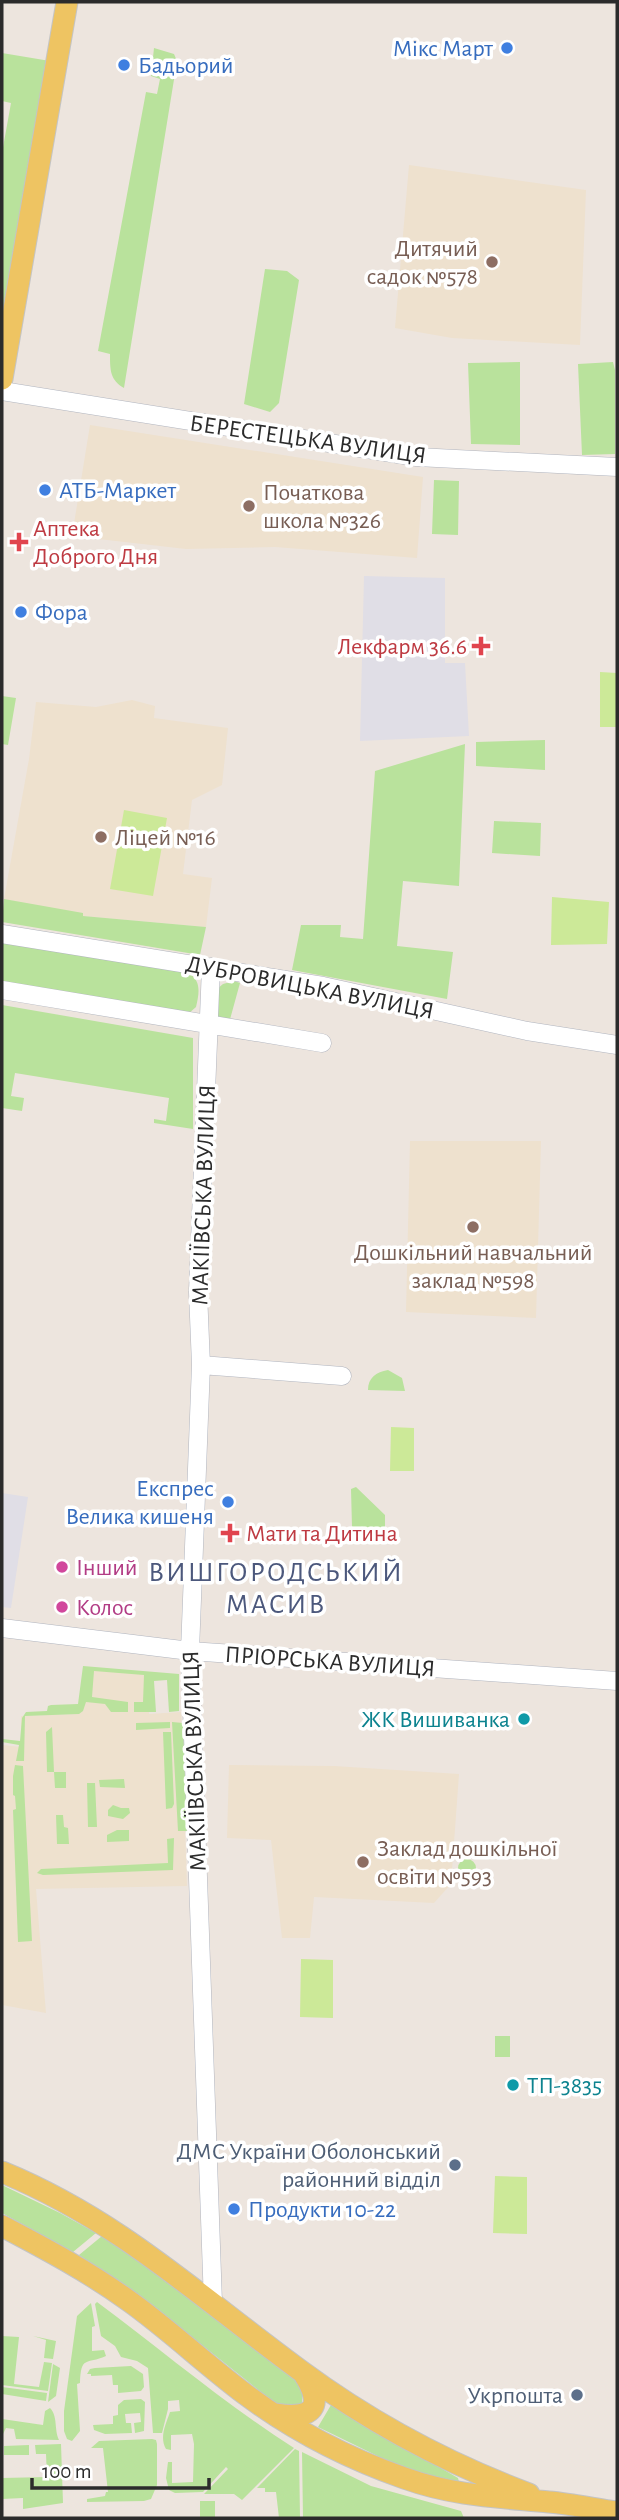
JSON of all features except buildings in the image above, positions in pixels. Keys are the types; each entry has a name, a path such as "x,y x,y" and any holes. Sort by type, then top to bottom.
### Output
{"main road":[{"path":"2,379 67,2"},
{"path":"2,2172 108,2227 169,2268 334,2395 472,2472 551,2502"},
{"path":"2,2226 69,2262 130,2302 226,2380 274,2414 351,2456 404,2478 444,2490 480,2497 551,2502 617,2512"},
{"path":"274,2414 292,2417 309,2411 313,2405 315,2391 303,2373"}],"street":[{"name":"БЕРЕСТЕЦЬКА ВУЛИЦЯ","path":"2,391 417,457 617,467"},
{"name":"ДУБРОВИЦЬКА ВУЛИЦЯ","path":"2,934 323,986 527,1031 617,1045"},
{"name":"МАКІЇВСЬКА ВУЛИЦЯ","path":"211,967 198,1292 201,1365 190,1651 213,2303"},
{"path":"2,990 322,1043"},
{"path":"201,1365 342,1376"},
{"name":"ПРІОРСЬКА ВУЛИЦЯ","path":"2,1628 190,1651 617,1681"}],"shaded area":[{"name":"Дитячий садок №578","path":"409,165 586,190 580,345 452,338 395,328"},
{"name":"Початкова школа №326","path":"90,425 423,477 417,558 275,547 186,549 72,536"},
{"path":"364,576 445,578 445,663 465,663 469,736 360,741"},
{"name":"Ліцей №16","path":"132,700 155,706 154,718 228,728 222,785 192,800 183,874 212,878 206,927 82,916 4,899 29,759 36,702 96,707"},
{"name":"Дошкільний навчальний заклад №598","path":"410,1141 541,1141 536,1318 406,1312"},
{"path":"2,1493 28,1497 11,1608 2,1607"},
{"path":"85,1667 148,1673 149,1714 181,1712 187,1886 36,1889 46,2013 2,2005 2,1745 21,1747 21,1716 79,1714"},
{"name":"Заклад дошкільної освіти №593","path":"229,1765 334,1766 459,1774 451,1884 434,1903 314,1897 310,1938 282,1938 271,1840 227,1838"}],"green space":[{"path":"154,48 174,54 177,61 124,388 116,382 112,374 110,354 98,351 146,92 157,94 160,79 151,76"},
{"path":"2,53 50,61 2,334 2,153 11,103 2,101"},
{"path":"265,269 287,271 299,280 279,403 270,412 244,404"},
{"path":"520,362 520,445 471,444 468,363"},
{"path":"613,362 615,454 582,455 578,364"},
{"path":"434,480 459,481 458,535 432,534"},
{"path":"600,672 617,673 617,727 600,727"},
{"path":"2,696 16,698 8,745 2,744"},
{"path":"545,740 545,770 476,766 476,742"},
{"path":"465,744 459,886 403,881 397,946 453,952 447,999 292,970 301,925 341,925 340,937 363,939 375,771"},
{"path":"124,810 167,818 153,896 110,889"},
{"path":"494,821 541,823 540,856 492,853"},
{"path":"552,897 609,902 607,944 551,945"},
{"path":"4,899 83,913 83,916 206,927 200,955 2,922"},
{"path":"2,941 188,973 197,983 196,1007 188,1014 2,984"},
{"path":"234,981 240,983 229,1023 215,1015 217,989"},
{"path":"2,1005 193,1038 193,1129 154,1123 154,1119 166,1121 169,1098 15,1073 11,1096 24,1098 22,1111 2,1108"},
{"path":"388,1370 402,1378 405,1391 368,1390 369,1382 374,1376"},
{"path":"391,1427 414,1428 414,1471 390,1471"},
{"path":"356,1487 385,1515 385,1529 352,1527 351,1489"},
{"path":"83,1666 179,1674 179,1711 169,1712 167,1680 154,1681 156,1712 134,1712 134,1702 143,1702 144,1675 94,1671 92,1697 128,1702 128,1712 111,1712 105,1704 86,1702 79,1714 25,1716 24,1761 16,1761 19,1745 2,1742 2,1739 20,1741 22,1718 26,1712 47,1711 51,1705 78,1704"},
{"path":"170,1722 170,1728 136,1730 136,1723"},
{"path":"172,1722 183,1723 187,1831 178,1831"},
{"path":"52,1727 54,1772 47,1772 46,1732"},
{"path":"163,1732 171,1732 174,1804 172,1808 166,1809"},
{"path":"15,1765 23,1766 32,1941 18,1942 13,1810 16,1809 13,1795"},
{"path":"54,1772 66,1772 66,1788 55,1788"},
{"path":"124,1779 125,1788 100,1787 99,1780"},
{"path":"87,1783 95,1783 97,1827 88,1827"},
{"path":"113,1805 129,1808 130,1813 123,1819 108,1816 108,1810"},
{"path":"56,1815 63,1815 64,1827 68,1828 69,1844 57,1844"},
{"path":"117,1830 129,1830 129,1841 107,1842 107,1835"},
{"path":"174,1838 173,1870 43,1875 37,1873 41,1869 168,1863 167,1839"},
{"path":"463,1859 471,1859 476,1868 474,1875 463,1877 458,1872 458,1864"},
{"path":"301,1959 333,1960 333,2018 300,2017"},
{"path":"495,2036 510,2036 510,2057 495,2057"},
{"path":"495,2176 527,2177 527,2234 493,2233"},
{"path":"2,2185 96,2233 73,2252 2,2213"},
{"path":"102,2236 303,2385 302,2403 296,2406 276,2404 148,2302 79,2255"},
{"path":"97,2302 294,2448 242,2500 234,2494 204,2494 228,2469 226,2467 203,2492 175,2493 169,2490 166,2478 168,2462 172,2462 172,2483 193,2482 192,2434 171,2435 171,2450 166,2449 163,2440 170,2412 180,2411 179,2400 168,2401 162,2433 153,2433 148,2368 137,2361 121,2357 115,2346 101,2336 95,2304"},
{"path":"91,2303 95,2326 92,2327 92,2351 104,2350 106,2356 83,2365 80,2383 77,2384 80,2431 72,2441 67,2439 64,2431 64,2411 77,2316"},
{"path":"2,2336 19,2337 14,2384 39,2387 44,2362 52,2363 48,2391 2,2385"},
{"path":"33,2336 56,2341 53,2359 44,2358 46,2340"},
{"path":"53,2364 60,2368 56,2396 48,2402"},
{"path":"131,2366 143,2374 144,2387 141,2391 118,2393 118,2385 113,2385 112,2375 87,2374 90,2369 95,2368"},
{"path":"2,2387 47,2393 46,2401 2,2394"},
{"path":"141,2399 145,2402 144,2431 135,2433 134,2423 141,2422 140,2413 125,2414 126,2423 131,2423 132,2433 105,2434 94,2430 93,2425 113,2424 113,2416 118,2415 118,2405 124,2400"},
{"path":"331,2405 458,2478 459,2482 456,2484 396,2465 318,2427"},
{"path":"50,2408 59,2440 16,2439 14,2429 6,2428 2,2436 2,2419 43,2425 45,2411"},
{"path":"156,2440 157,2444 157,2485 151,2499 87,2502 87,2499 105,2496 108,2492 103,2448 91,2448 99,2441"},
{"path":"61,2444 63,2503 23,2509 23,2498 2,2499 2,2478 47,2477 46,2454 36,2454 35,2445"},
{"path":"29,2445 29,2455 4,2455 4,2446"},
{"path":"295,2449 299,2451 300,2518 279,2518 276,2492 265,2492 265,2488 257,2488"},
{"path":"302,2452 371,2486 461,2511 464,2518 303,2518"},
{"path":"200,2501 215,2501 215,2518 200,2518"}],"place":[{"name":"Мікс Март","path":"507,48"},
{"name":"Бадьорий","path":"124,65"},
{"name":"Дитячий садок №578","path":"492,262"},
{"name":"АТБ-Маркет","path":"45,490"},
{"name":"Початкова школа №326","path":"249,506"},
{"name":"Аптека Доброго Дня","path":"19,542"},
{"name":"Фора","path":"21,612"},
{"name":"Лекфарм 36.6","path":"481,646"},
{"name":"Ліцей №16","path":"101,837"},
{"name":"Дошкільний навчальний заклад №598","path":"473,1227"},
{"name":"Експрес Велика кишеня","path":"228,1502"},
{"name":"Мати та Дитина","path":"230,1533"},
{"name":"Інший","path":"62,1567"},
{"name":"Колос","path":"62,1607"},
{"name":"ЖК Вишиванка","path":"524,1719"},
{"name":"Заклад дошкільної освіти №593","path":"363,1862"},
{"name":"ТП-3835","path":"513,2085"},
{"name":"ДМС України Оболонський районний відділ","path":"455,2165"},
{"name":"Продукти 10-22","path":"234,2209"},
{"name":"Укрпошта","path":"577,2395"}],"district":[{"name":"ВИШГОРОДСЬКИЙ МАСИВ","path":"276,1587"}]}
